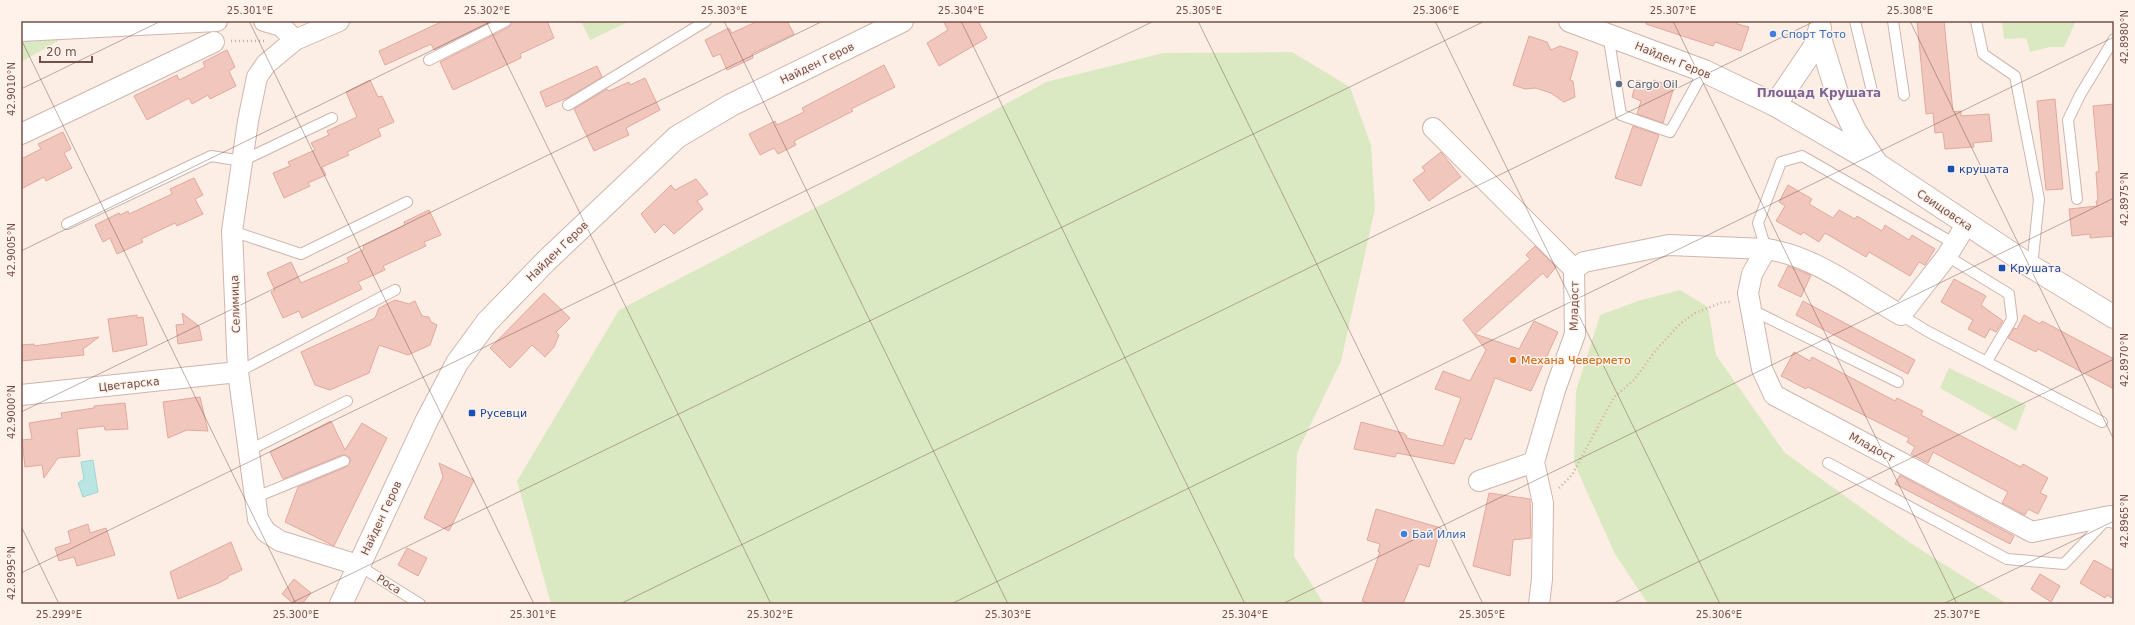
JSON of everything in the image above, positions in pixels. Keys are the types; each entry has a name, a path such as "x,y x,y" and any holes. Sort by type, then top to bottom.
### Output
{"street":[{"path":"21,31 217,21"},
{"path":"264,21 281,26 295,40"},
{"name":"Найден Геров","path":"341,604 427,420 457,363 487,322 546,261 677,137 731,105 902,21"},
{"name":"Найден Геров","path":"1570,21 1610,28 1775,105"},
{"name":"Селимица","path":"330,23 295,40 266,64 257,77 242,161 232,231 238,372 254,498 258,519 266,532 280,541 358,565"},
{"path":"1775,105 1805,62 1820,28"},
{"path":"1820,28 1834,86 1845,112 1877,164"},
{"path":"21,134 214,42"},
{"name":"Свищовска","path":"1775,105 1877,164 1966,225 2114,317"},
{"path":"1433,128 1574,269"},
{"path":"1901,315 1951,250 1966,225"},
{"name":"Младост","path":"1539,604 1542,579 1543,503 1534,462 1555,390 1575,334 1574,269 1584,262 1670,245 1766,249 1786,252 1808,260 1901,315"},
{"name":"Младост","path":"1766,249 1752,274 1748,293 1762,368 1774,396 2032,532 2112,517"},
{"name":"Цветарска","path":"21,395 238,372"},
{"path":"1479,481 1534,462"}],"lane":[{"path":"429,60 506,21"},
{"path":"568,105 706,21"},
{"path":"1855,21 1872,91"},
{"path":"1892,21 1904,95"},
{"path":"1976,21 1983,54 2015,76 2039,199 2032,267"},
{"path":"1610,28 1621,115 1670,132 1704,71"},
{"path":"2078,199 2068,120 2080,95 2114,39"},
{"path":"67,224 211,156 242,161 332,118"},
{"path":"1766,249 1758,223 1781,162 1802,156 1951,250 2008,294 2012,319 1987,361"},
{"path":"232,231 302,254 408,202"},
{"path":"238,372 395,290"},
{"path":"1752,310 1898,382"},
{"path":"1901,315 1927,331 2102,422"},
{"path":"248,451 347,401"},
{"path":"254,498 344,461"},
{"path":"1828,463 2007,559 2064,564 2112,517"},
{"name":"Роса","path":"358,565 420,604"}],"path":[{"path":"214,42 263,41"},
{"path":"1543,503 1572,475 1614,397 1634,380 1656,350 1680,324 1695,312 1723,302 1737,303 1752,310"}],"green space":[{"path":"21,21 94,21 21,62"},
{"path":"581,21 630,21 590,40"},
{"path":"2002,21 2076,21 2064,47 2050,47 2030,52 2026,38 2004,39"},
{"path":"1292,52 1350,87 1371,145 1375,209 1341,361 1297,453 1294,556 1324,604 551,604 517,481 619,310 842,194 1046,82 1163,53"},
{"path":"1680,290 1708,307 1716,355 1785,453 1909,542 2007,604 1648,604 1615,554 1574,463 1576,391 1600,315 1638,301"},
{"path":"1949,368 2026,405 2016,431 1940,388"}],"water":[{"path":"93,460 98,492 83,497 78,483 84,479 81,462"}],"building":[{"path":"443,21 492,21 434,50 431,44 385,65 379,51"},
{"path":"512,21 547,21 554,38 520,54 521,58 453,90 440,62 509,27"},
{"path":"758,21 787,21 794,34 752,54 753,58 727,70 720,54 713,57 705,40 729,28 732,33"},
{"path":"943,21 978,21 987,38 939,66 927,43 948,30"},
{"path":"1646,21 1738,21 1737,24 1749,27 1741,51 1715,42 1713,46 1646,24"},
{"path":"1917,21 1944,21 1953,112 1961,111 1961,116 1989,114 1992,141 1973,143 1974,147 1945,149 1943,132 1935,133 1933,113 1926,114"},
{"path":"1529,36 1547,42 1551,50 1560,46 1578,52 1570,80 1573,81 1575,97 1564,102 1551,93 1536,88 1525,89 1513,85"},
{"path":"227,50 235,67 229,71 236,86 210,99 208,95 192,104 189,98 147,120 134,96 177,75 179,80 205,67 203,62"},
{"path":"884,65 895,87 851,109 853,111 794,141 796,145 778,154 774,148 760,155 749,134 775,121 777,125 804,112 802,108"},
{"path":"597,66 602,77 569,97 546,107 540,92"},
{"path":"645,78 660,110 626,128 629,135 594,151 574,109 607,89 609,91 629,82 630,85"},
{"path":"370,80 378,97 382,96 394,122 378,129 381,136 347,152 349,155 322,167 326,175 308,183 310,186 284,198 273,173 290,166 288,162 315,150 311,143 329,135 327,131 357,117 346,92"},
{"path":"1637,80 1652,85 1654,80 1674,87 1663,123 1637,114 1641,101 1632,97"},
{"path":"2055,99 2063,189 2046,190 2037,101"},
{"path":"2114,104 2114,236 2090,238 2090,234 2072,236 2069,209 2097,206 2096,201 2098,201 2096,172 2099,172 2093,106"},
{"path":"1633,126 1659,135 1641,186 1615,178"},
{"path":"63,132 71,149 64,153 72,168 46,181 44,177 21,189 21,159 41,149 38,144"},
{"path":"1441,152 1461,177 1429,201 1413,180 1425,171 1422,167"},
{"path":"194,178 203,195 195,199 203,214 177,226 175,223 141,239 143,242 117,254 110,238 103,242 95,225 119,213 120,215 128,211 129,214 172,194 170,189"},
{"path":"696,179 708,194 697,201 703,209 674,234 664,224 655,233 641,214 671,185 675,190"},
{"path":"1788,185 1812,199 1809,204 1833,218 1839,210 1855,219 1857,216 1882,231 1885,225 1909,240 1912,235 1935,249 1925,265 1919,262 1910,276 1869,252 1866,257 1825,233 1819,242 1803,232 1801,235 1776,221 1785,206 1779,202"},
{"path":"429,210 441,235 424,242 426,246 383,266 385,270 358,282 362,289 302,318 299,311 283,318 271,292 275,290 267,273 291,262 301,283 349,262 347,258 364,249 363,246 405,225 404,222"},
{"path":"1535,246 1556,267 1547,278 1543,273 1475,334 1519,349 1534,321 1558,332 1531,391 1495,378 1471,440 1465,438 1454,464 1397,453 1395,457 1354,449 1361,422 1403,433 1407,436 1406,438 1443,446 1461,398 1435,389 1443,371 1470,381 1486,350 1463,320 1530,259 1526,255"},
{"path":"1788,266 1811,275 1801,297 1778,286"},
{"path":"1954,279 1986,296 1981,305 2003,321 1996,332 1990,329 1985,338 1968,329 1973,320 1941,302"},
{"path":"544,293 570,318 556,332 559,335 554,347 545,357 532,345 510,368 490,348"},
{"path":"395,300 409,304 415,301 422,316 429,317 431,322 437,325 430,345 408,355 379,345 369,373 330,390 315,385 301,352 375,318 379,308"},
{"path":"1803,301 1915,360 1908,374 1796,315"},
{"path":"182,313 199,326 202,340 178,344 176,325 184,324"},
{"path":"137,315 137,318 143,317 147,345 113,352 108,319"},
{"path":"2024,315 2040,324 2042,321 2114,359 2114,389 2038,349 2036,352 2008,338 2014,328 2017,329"},
{"path":"99,337 83,349 84,355 21,361 21,345 34,344 34,346"},
{"path":"1794,352 1810,361 1812,357 1895,401 1897,398 1923,411 1921,415 2021,467 2023,464 2048,478 2040,493 2047,496 2038,514 2028,509 2025,515 2002,503 2008,492 1933,452 1928,463 1911,454 1915,447 1907,442 1909,438 1808,387 1806,389 1781,376"},
{"path":"200,397 208,431 187,430 168,438 163,402"},
{"path":"125,403 128,429 105,430 104,426 77,429 80,456 58,458 44,478 42,465 25,467 22,440 32,439 29,423 62,418 61,413 94,408 94,406"},
{"path":"331,421 345,450 362,423 387,438 334,546 285,522 298,487 346,467 350,462 350,458 342,455 283,479 270,452"},
{"path":"439,463 474,480 449,531 424,518 443,477"},
{"path":"1900,475 2014,536 2010,544 1895,484"},
{"path":"1489,493 1530,499 1531,538 1513,540 1510,576 1473,566"},
{"path":"1376,509 1441,528 1429,567 1419,564 1403,604 1371,604 1362,601 1380,552 1378,552 1380,544 1367,540"},
{"path":"88,524 90,533 106,528 115,555 77,566 74,557 59,561 55,548 71,543 68,531"},
{"path":"231,542 242,570 228,576 228,578 219,583 178,599 170,572"},
{"path":"407,548 427,558 418,576 398,565"},
{"path":"2094,560 2114,571 2114,599 2107,595 2105,598 2080,583"},
{"path":"2040,574 2060,586 2051,602 2031,589"},
{"path":"294,579 311,593 302,604 294,604 282,594"}],"place":[{"name":"Спорт Тото","path":"1773,34"},
{"name":"Cargo Oil","path":"1619,84"},
{"name":"крушата","path":"1951,169"},
{"name":"Крушата","path":"2002,268"},
{"name":"Механа Чевермето","path":"1513,360"},
{"name":"Русевци","path":"472,413"},
{"name":"Бай Илия","path":"1404,534"}],"district":[{"name":"Площад Крушата","path":"1819,93"}]}
